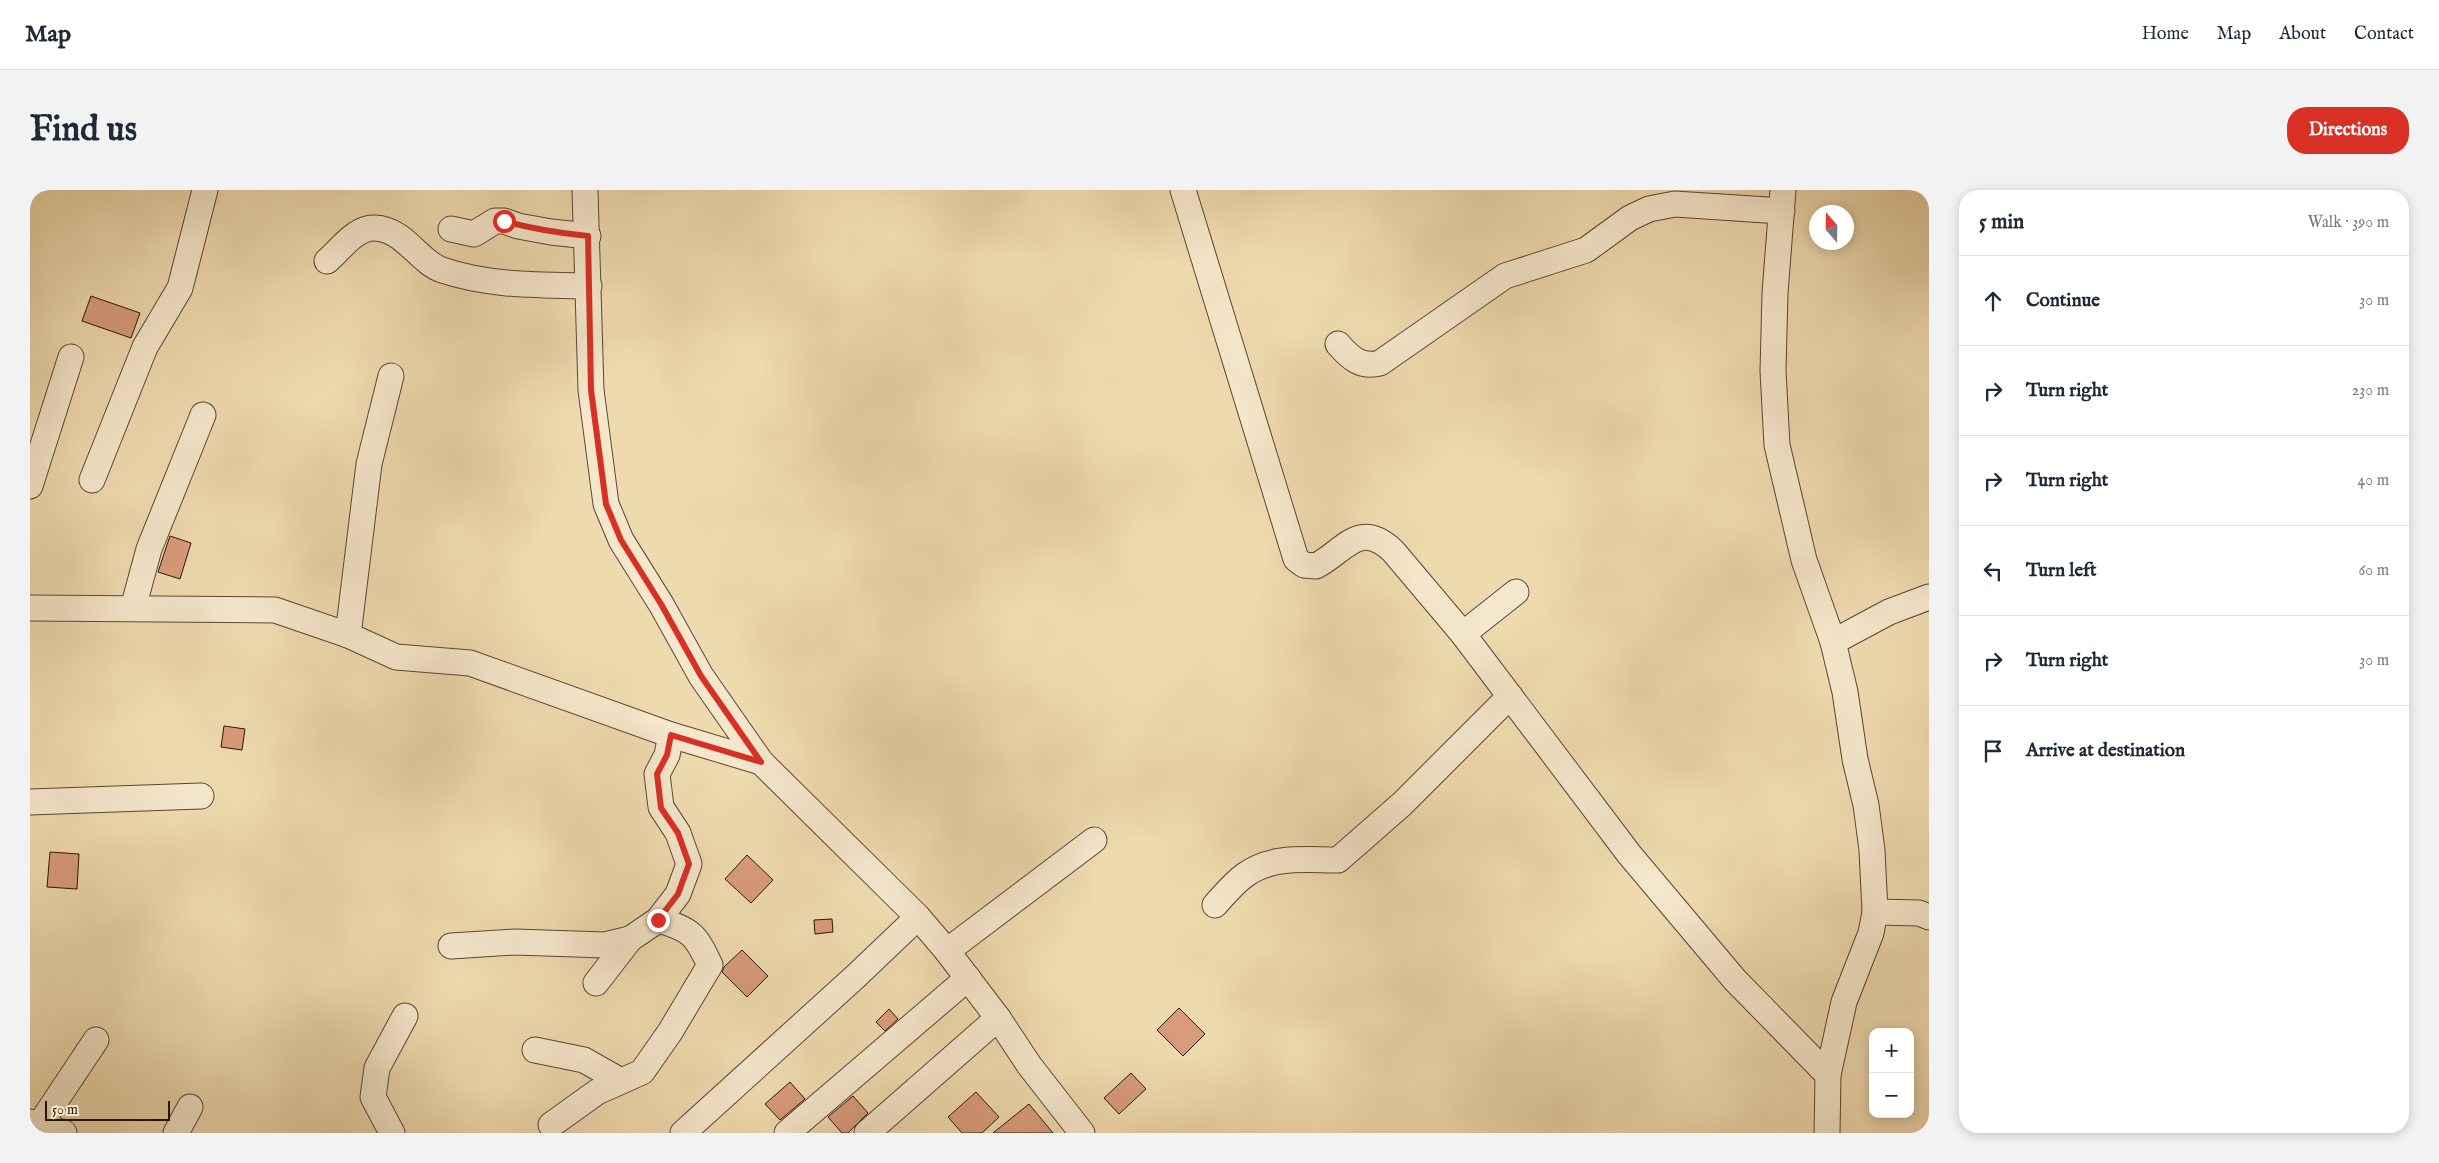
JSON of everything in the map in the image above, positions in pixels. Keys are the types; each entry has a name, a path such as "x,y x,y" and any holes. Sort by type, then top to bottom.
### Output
{"street":[{"path":"92,480 146,347 180,288 205,190"},
{"path":"585,190 588,236 591,390 601,478 609,513 621,540 661,604 701,676 761,762 918,917 968,978 998,1018 1028,1065 1082,1133"},
{"path":"1183,190 1295,556 1301,564 1313,567 1356,538 1371,538 1393,551 1463,634 1629,854 1736,980 1828,1075"},
{"path":"1338,344 1347,355 1358,362 1369,365 1380,363 1505,276 1586,250 1630,218 1649,209 1675,204 1782,201 1775,293 1773,371 1778,445 1804,560 1833,642 1845,692 1855,759 1866,805 1872,850 1875,912 1871,933 1844,1002 1828,1075 1827,1133"},
{"path":"451,229 474,234 495,222 504,221 518,226 588,236"},
{"path":"327,262 362,229 377,228 394,234 440,269 509,284 589,286"},
{"path":"30,486 71,357"},
{"path":"348,635 360,551 369,464 391,376"},
{"path":"133,608 149,548 204,415"},
{"path":"1463,634 1516,592"},
{"path":"1833,642 1889,612 1929,597"},
{"path":"30,608 275,610 348,635 396,657 470,663 671,735 761,762"},
{"path":"1215,905 1243,876 1264,864 1284,859 1338,860 1402,804 1510,696"},
{"path":"596,983 630,939 658,920 678,894 689,864 678,833 661,808 657,774 667,755 671,735"},
{"path":"30,802 201,796"},
{"path":"947,951 1094,840"},
{"path":"1875,912 1919,913 1929,918"},
{"path":"683,1133 855,977 918,917"},
{"path":"551,1125 597,1092 642,1072 670,1032 710,965 699,940 680,926 658,920"},
{"path":"451,946 514,942 605,945 630,939"},
{"path":"787,1133 968,978"},
{"path":"392,1133 373,1097 377,1068 405,1016"},
{"path":"867,1133 998,1018"},
{"path":"64,1133 35,1123 96,1040"},
{"path":"535,1050 584,1060 621,1081"},
{"path":"176,1133 190,1107"}],"building":[{"path":"91,296 140,313 131,338 82,321"},
{"path":"170,536 191,543 180,579 158,572"},
{"path":"224,726 245,729 242,750 221,747"},
{"path":"50,852 79,854 77,889 47,887"},
{"path":"747,855 773,880 751,903 725,879"},
{"path":"832,919 833,932 815,934 814,920"},
{"path":"742,950 768,976 747,997 722,972 724,967"},
{"path":"1179,1008 1205,1034 1183,1056 1157,1030"},
{"path":"889,1009 898,1019 885,1031 876,1022"},
{"path":"1131,1073 1146,1089 1119,1114 1104,1098"},
{"path":"790,1082 805,1099 780,1120 765,1104"},
{"path":"976,1092 999,1117 982,1133 962,1133 948,1117"},
{"path":"853,1096 868,1113 848,1133 842,1133 828,1117"},
{"path":"1029,1104 1053,1133 993,1133"}],"route":[{"path":"504,221 518,226 588,236 591,390 599,464 606,504 621,540 661,604 701,676 761,762 671,735 667,755 657,774 661,808 678,833 689,864 678,894 658,920"}]}
